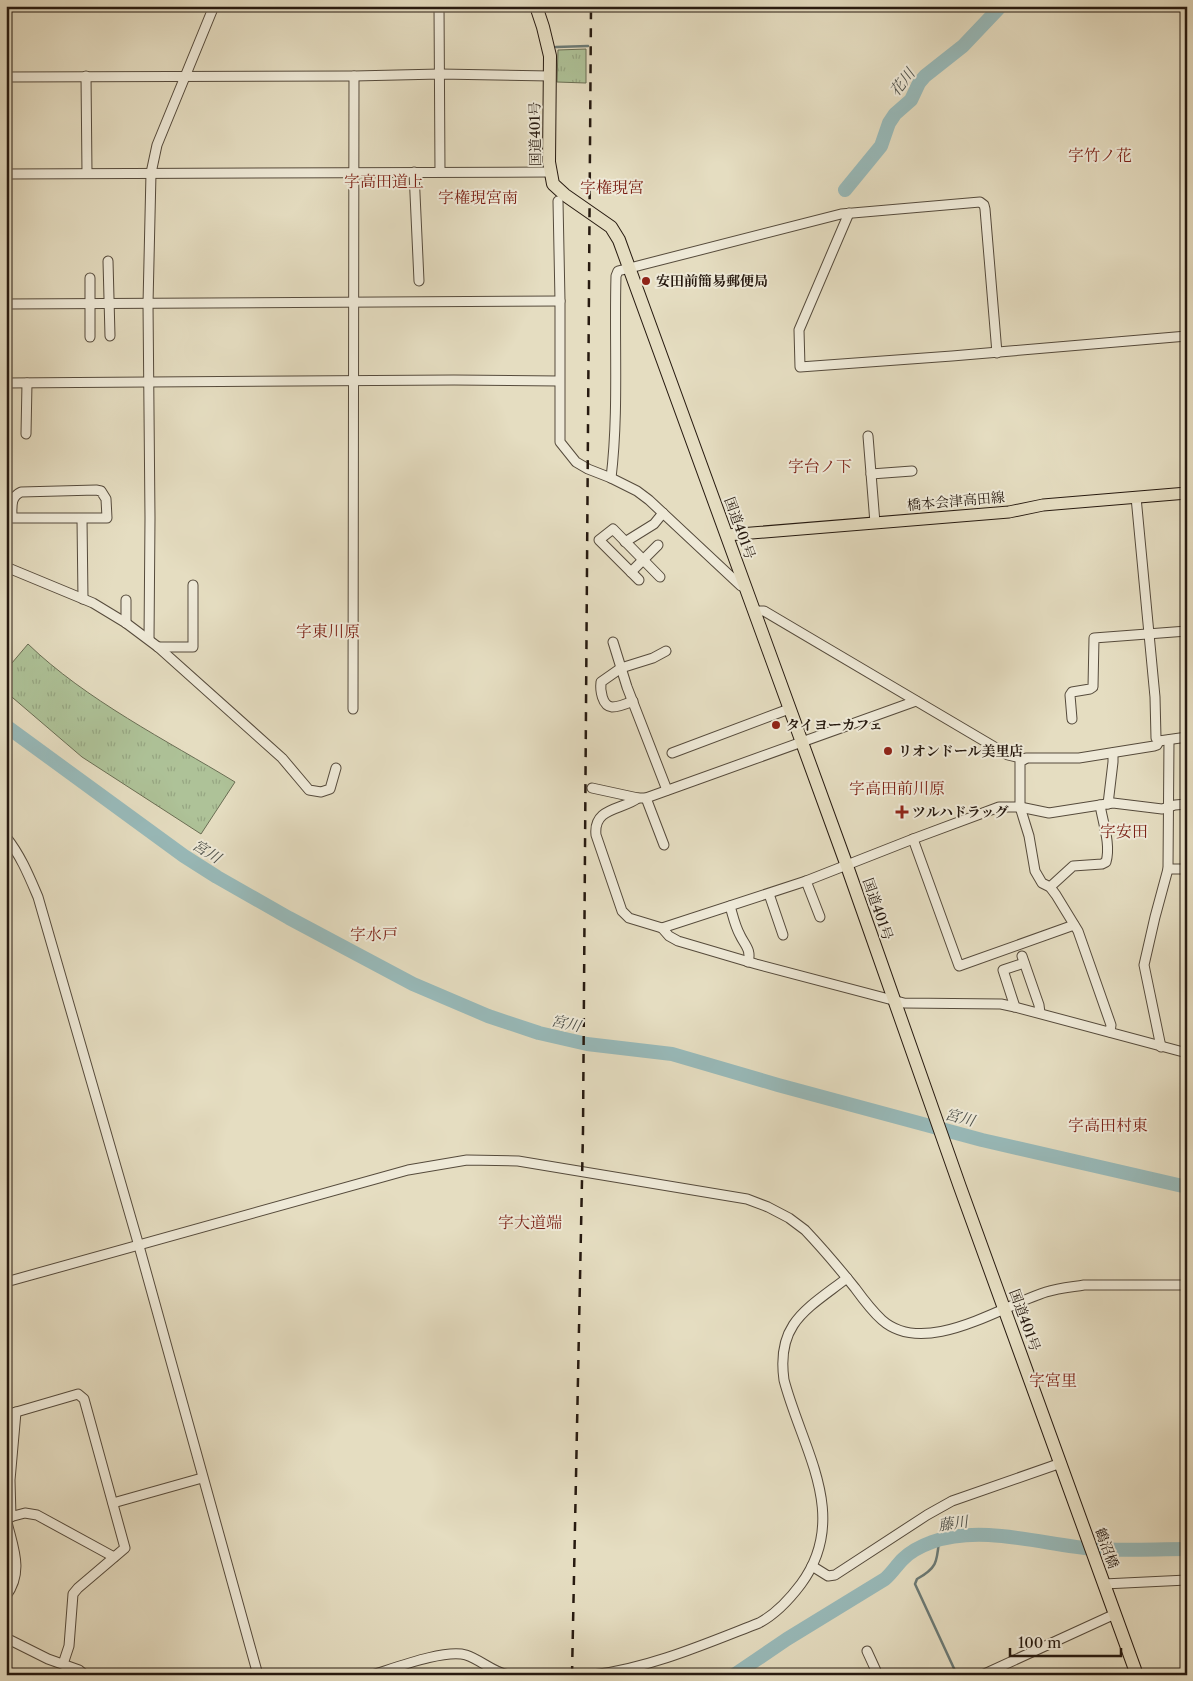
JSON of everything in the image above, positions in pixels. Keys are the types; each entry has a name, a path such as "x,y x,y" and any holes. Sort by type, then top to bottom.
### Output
{"highway":[{"name":"国道401号","path":"536,6 549,49 549,162 553,184 616,233 847,866 921,1078 1084,1527"},
{"name":"鶴沼橋","path":"1084,1527 1104,1582"},
{"path":"1104,1582 1137,1675"}],"main road":[{"name":"橋本会津高田線","path":"727,535 1009,512 1043,505 1187,493"}],"street":[{"path":"149,639 148,304 151,173 157,145 214,6"},
{"path":"439,6 440,172"},
{"path":"6,77 440,74 550,76"},
{"path":"86,76 87,173"},
{"path":"353,709 354,76"},
{"path":"414,172 420,281"},
{"path":"6,174 550,172"},
{"path":"558,201 560,442 576,462 637,491 664,513 741,586 745,586"},
{"path":"612,478 615,447 616,276 618,271 841,214 980,202 984,205 997,352"},
{"path":"849,213 799,330 800,367 1187,336"},
{"path":"108,260 110,336"},
{"path":"90,278 90,336"},
{"path":"6,304 560,301"},
{"path":"6,383 559,381"},
{"path":"26,383 26,434"},
{"path":"868,436 875,523"},
{"path":"871,474 912,471"},
{"path":"100,491 106,499 107,518 9,518 13,498 15,494 21,492 100,491"},
{"path":"1136,497 1155,697 1156,738 1159,741"},
{"path":"625,542 654,524 664,513"},
{"path":"82,519 83,599"},
{"path":"639,580 599,540 613,529 660,577"},
{"path":"631,572 658,545"},
{"path":"6,567 83,599 126,623 149,639 282,758 309,790 321,792 330,789 336,768"},
{"path":"158,647 193,647 193,586"},
{"path":"126,600 126,623"},
{"path":"754,611 764,611 1008,755 1025,759"},
{"path":"1072,720 1070,695 1072,692 1090,690 1094,687 1094,638 1187,631"},
{"path":"613,642 667,790"},
{"path":"633,701 621,706 611,707 603,698 600,688 601,682 621,668 653,658 666,651"},
{"path":"916,701 606,812 597,825 596,835 622,911 629,918 662,928 669,936 678,941 748,962 904,1003 1001,1004 1187,1053"},
{"path":"672,752 789,709"},
{"path":"1110,1032 1111,1025 1078,931 1050,886 1042,883 1035,871 1029,836 1020,807 1020,762 1032,757 1080,758 1154,746 1159,741 1187,737"},
{"path":"1161,1047 1144,964 1168,869 1169,740"},
{"path":"1050,886 1074,866 1106,862 1104,804 1113,762 1112,753"},
{"path":"592,788 642,798"},
{"path":"642,798 664,845"},
{"path":"662,928 806,881 913,838 1000,807 1020,807 1049,813 1113,803 1162,809 1187,804"},
{"path":"6,837 27,869 38,897 139,1246 258,1675"},
{"path":"913,838 959,966 1074,925"},
{"path":"1168,869 1187,869"},
{"path":"806,881 820,917"},
{"path":"769,894 783,935"},
{"path":"730,906 740,937 747,944 748,962"},
{"path":"1015,1007 1003,970 1023,960 1040,1013"},
{"path":"6,1282 408,1170 467,1160 518,1162 729,1196 768,1207 790,1218 805,1230 882,1320 900,1331 910,1334 933,1334 944,1331 1005,1310 1046,1292 1069,1287 1084,1285 1187,1285"},
{"path":"593,1675 626,1670 724,1637 767,1619 789,1599 810,1572 821,1538 823,1505 818,1480 784,1380 783,1352 785,1340 800,1315 847,1278"},
{"path":"6,1415 78,1394 84,1399 125,1548 78,1588 74,1594 69,1646 63,1664"},
{"path":"6,1596 13,1587 16,1577 16,1564 8,1518 16,1412"},
{"path":"812,1566 828,1576 835,1575 927,1515 952,1501 1061,1463"},
{"path":"113,1503 202,1478"},
{"path":"8,1518 25,1513 37,1515 114,1557"},
{"path":"1104,1582 1187,1580"},
{"path":"982,1675 1115,1614"},
{"path":"6,1638 48,1660 79,1670 86,1675"},
{"path":"867,1651 878,1675"},
{"path":"372,1675 452,1653 472,1657 508,1675"}],"green space":[{"path":"586,49 586,83 557,82 558,50"},
{"path":"28,644 75,683 101,701 154,735 235,782 201,834 82,757 6,692 6,670"}],"waterway":[{"name":"花川","path":"845,190 881,146 889,123 895,114 911,100 919,83 963,46 1001,6"},
{"path":"556,47 588,46"},
{"name":"宮川","path":"6,726 184,856 217,877 413,984 488,1016 539,1033 587,1044 672,1054 778,1085 982,1140 1187,1187"},
{"name":"藤川","path":"734,1675 787,1639 885,1579 909,1554 932,1542 951,1537 992,1535 1095,1549 1187,1549"},
{"path":"939,1540 935,1564 929,1571 917,1579 915,1584 957,1675"}],"railway":[{"path":"572,1675 583,1131 591,6"}],"place":[{"name":"安田前簡易郵便局","path":"646,281"},
{"name":"タイヨーカフェ","path":"776,725"},
{"name":"リオンドール美里店","path":"888,751"},
{"name":"ツルハドラッグ","path":"902,812"}],"district":[{"name":"字竹ノ花","path":"1100,155"},
{"name":"字高田道上","path":"384,181"},
{"name":"字権現宮","path":"612,187"},
{"name":"字権現宮南","path":"478,197"},
{"name":"字台ノ下","path":"820,466"},
{"name":"字東川原","path":"328,631"},
{"name":"字高田前川原","path":"897,788"},
{"name":"字安田","path":"1124,831"},
{"name":"字水戸","path":"374,934"},
{"name":"字高田村東","path":"1108,1125"},
{"name":"字大道端","path":"530,1222"},
{"name":"字宮里","path":"1053,1380"}]}
